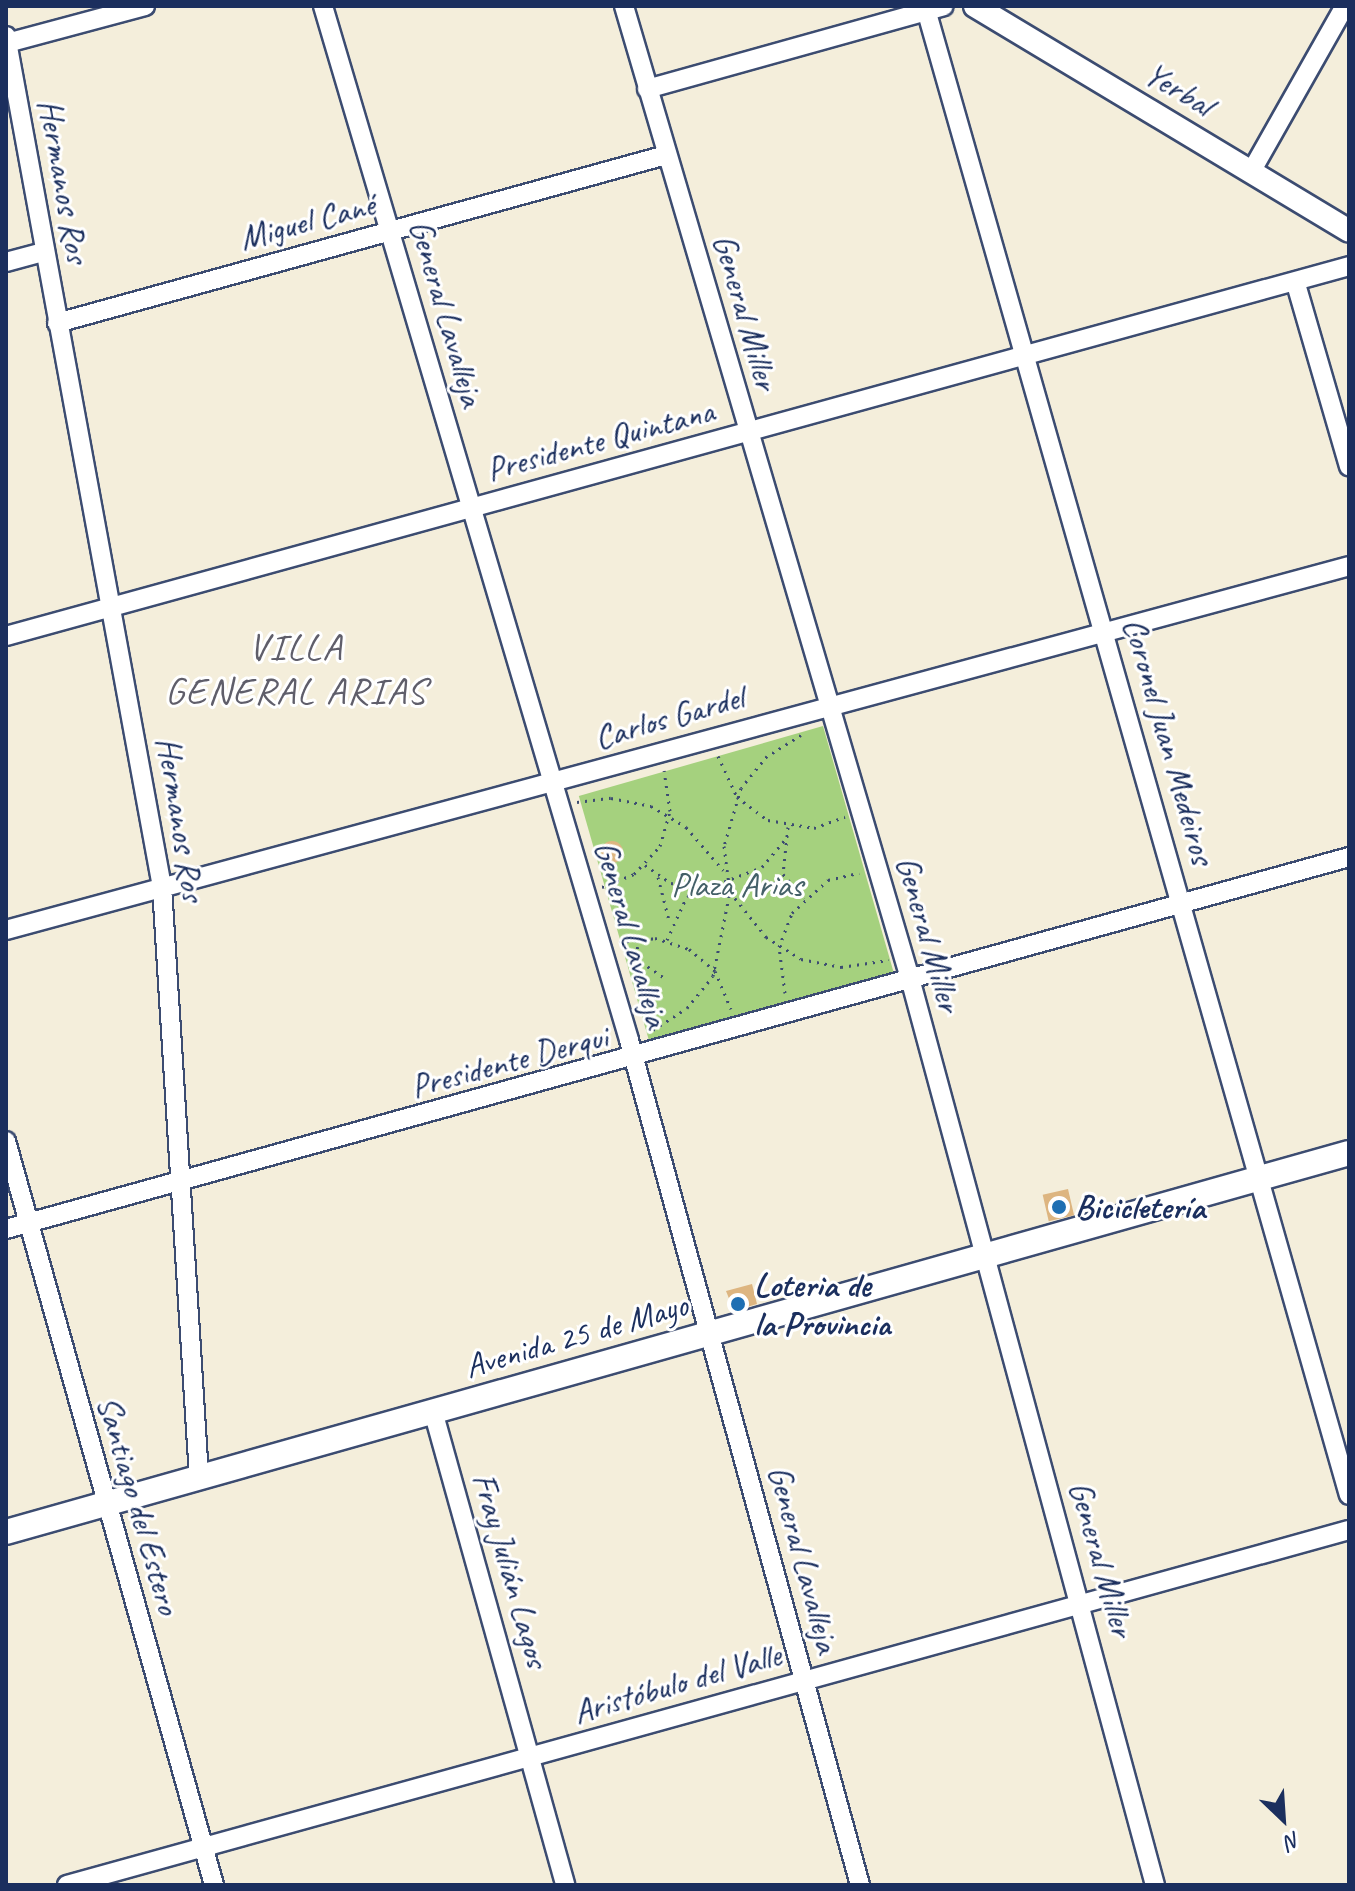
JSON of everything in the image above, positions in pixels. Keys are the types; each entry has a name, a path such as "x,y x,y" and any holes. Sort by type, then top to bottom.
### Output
{"main road":[{"name":"Avenida 25 de Mayo","path":"6,1532 1349,1153"}],"street":[{"path":"7,40 145,6"},
{"name":"General Lavalleja","path":"323,6 586,889 860,1885"},
{"name":"General Miller","path":"624,6 911,982 983,1256 1082,1605 1155,1885"},
{"name":"Yerbal","path":"975,6 1349,231"},
{"path":"1251,172 1345,6"},
{"path":"647,89 931,8"},
{"name":"Coronel Juan Medeiros","path":"931,8 1022,358 1183,905 1349,1495"},
{"name":"Hermanos Ros","path":"7,40 162,887 199,1477"},
{"name":"Miguel Cané","path":"57,323 666,155"},
{"path":"6,262 44,252"},
{"name":"Presidente Quintana","path":"6,636 1296,284 1349,266"},
{"path":"1296,284 1349,466"},
{"name":"Carlos Gardel","path":"6,930 719,737 831,714 1103,629 1349,566"},
{"name":"Presidente Derqui","path":"6,1229 634,1061 1349,857"},
{"name":"Santiago del Estero","path":"6,1141 214,1885"},
{"name":"Fray Julián Lagos","path":"433,1411 565,1885"},
{"name":"Aristóbulo del Valle","path":"67,1885 1349,1530"}],"path":[{"path":"831,714 767,756 737,797 724,870 727,882 730,892 779,947 841,967 903,956"},
{"path":"719,737 721,767 737,797 788,827 826,825 859,807"},
{"path":"586,889 614,884 645,865 670,815 670,788 656,754"},
{"path":"562,806 611,798 670,815 724,870"},
{"path":"788,827 783,874 804,898"},
{"path":"667,940 670,923 687,896 746,876 785,840"},
{"path":"645,865 656,874 707,889"},
{"path":"799,1013 781,982 779,947 804,898 838,877 879,873"},
{"path":"656,874 670,923"},
{"path":"746,876 795,890"},
{"path":"629,1040 687,1008 715,971 730,892"},
{"path":"635,939 641,962 665,978"},
{"path":"603,949 635,939 667,940 715,971 731,1006 733,1033"}],"green space":[{"name":"Plaza Arias","path":"823,726 894,973 650,1043 579,796"}],"building":[{"path":"612,841 620,844 623,852 620,860 612,863 604,860 601,852 604,844"},
{"name":"Bicicletería","path":"1068,1189 1074,1215 1049,1221 1043,1195"},
{"path":"752,1284 757,1304 734,1311 726,1291"}],"place":[{"name":"Bicicletería","path":"1059,1207"},
{"name":"Loteria de la Provincia","path":"738,1304"}],"district":[{"name":"VILLA GENERAL ARIAS","path":"296,669"}]}
